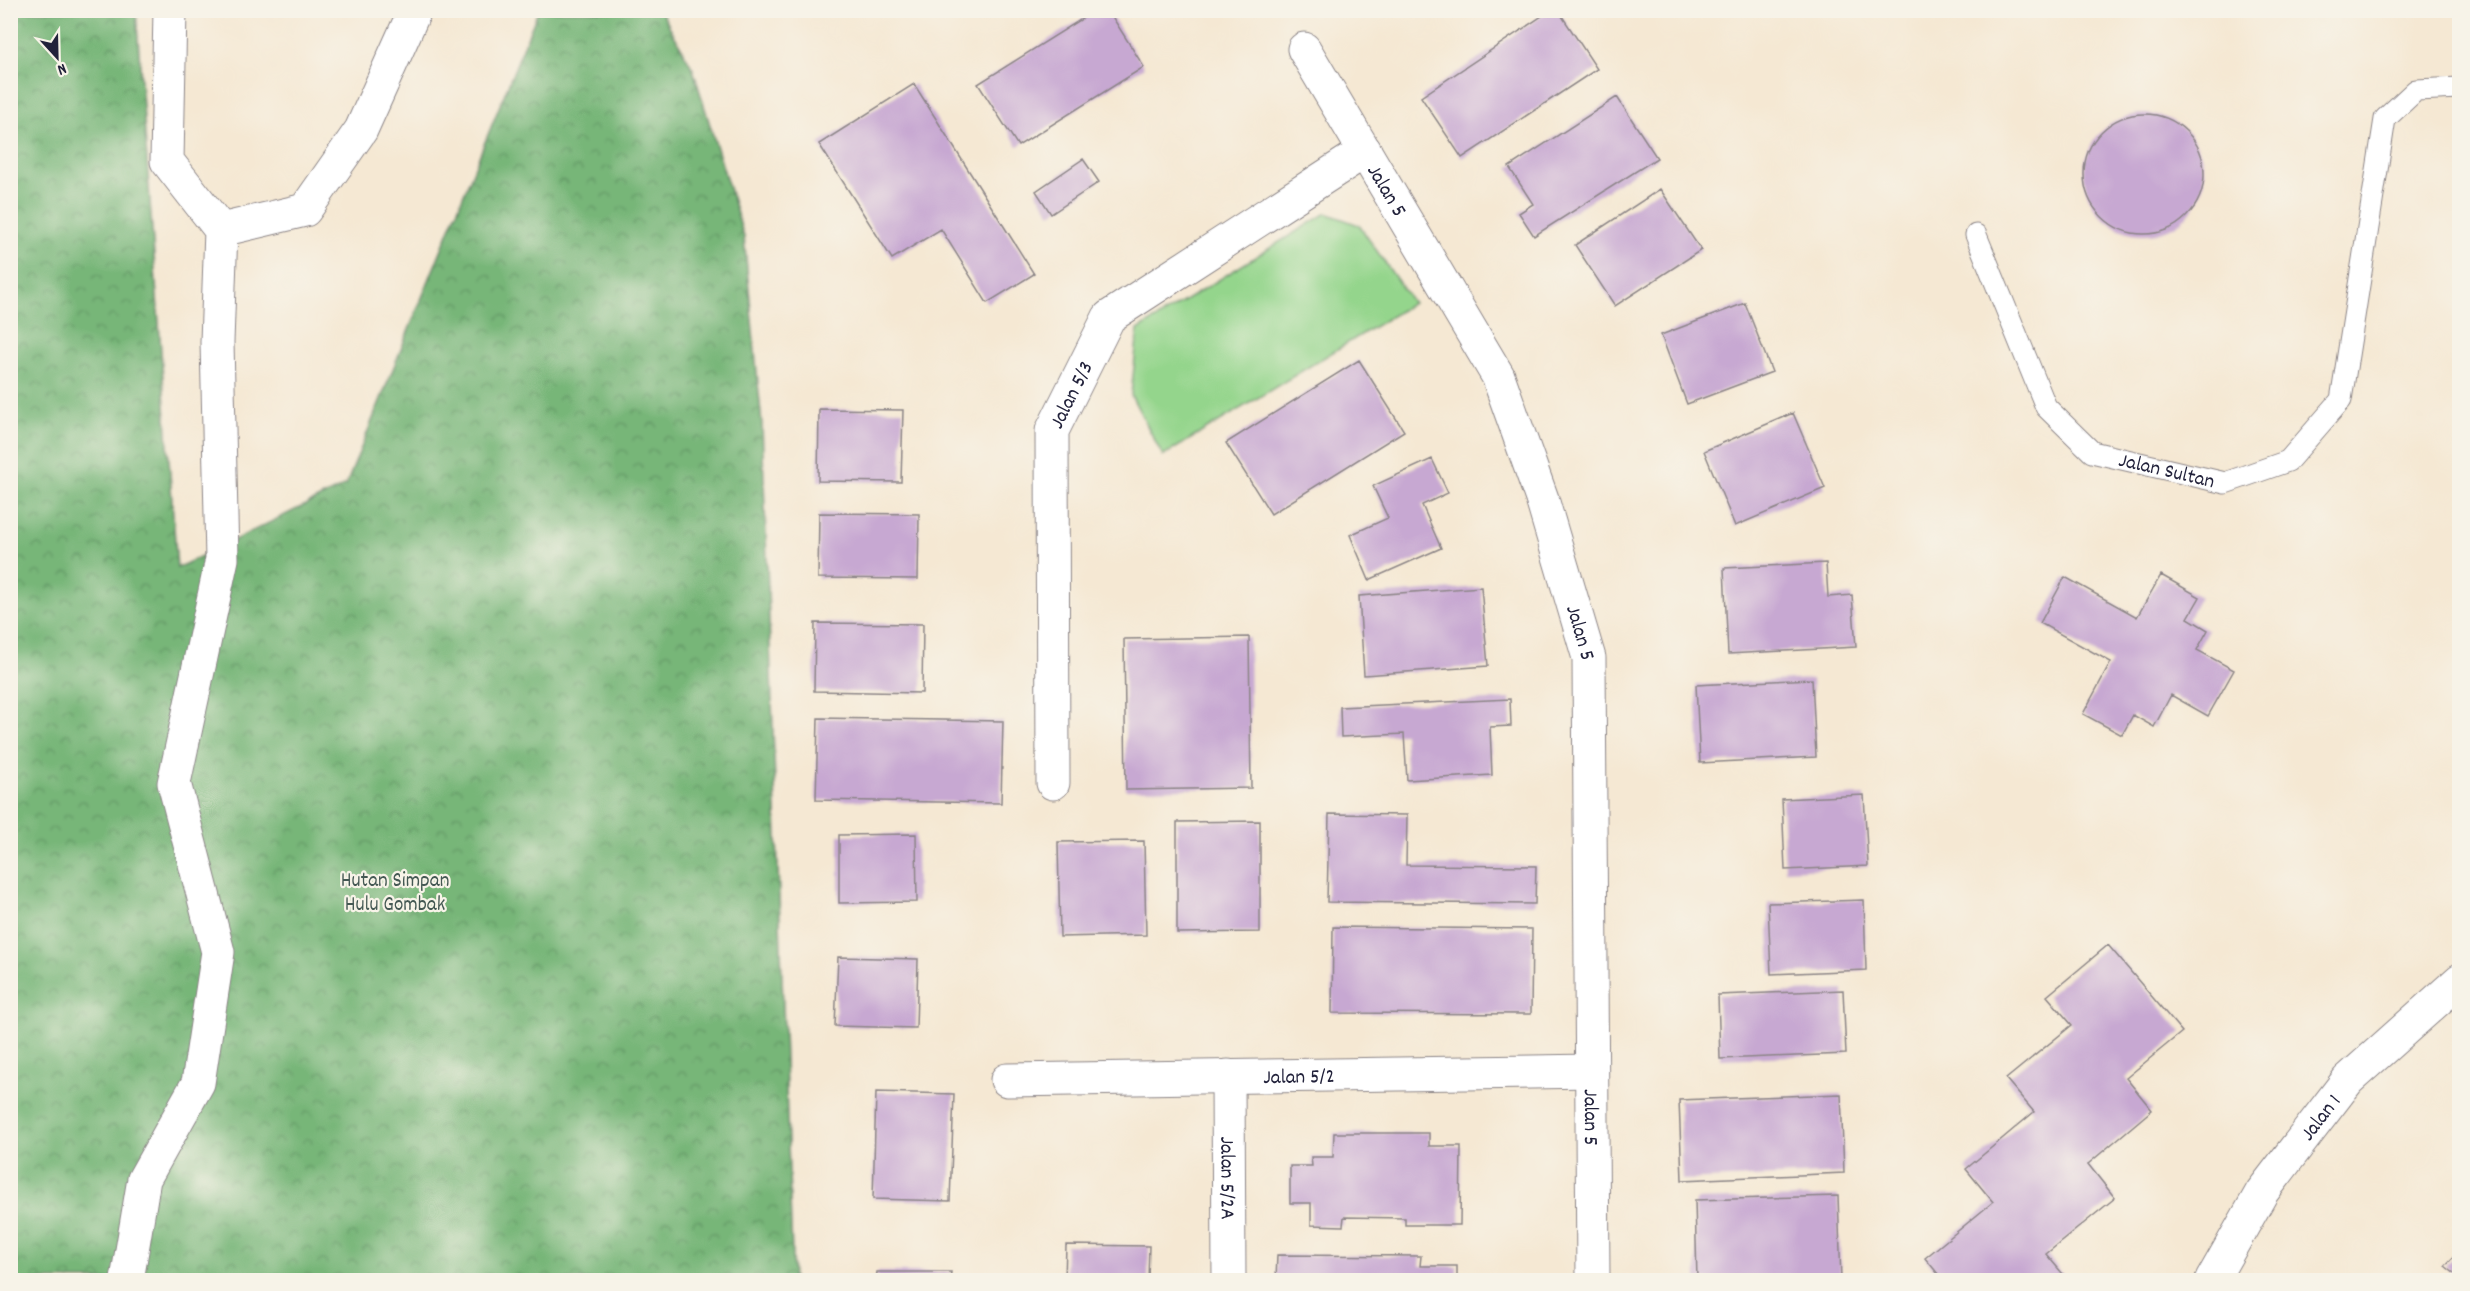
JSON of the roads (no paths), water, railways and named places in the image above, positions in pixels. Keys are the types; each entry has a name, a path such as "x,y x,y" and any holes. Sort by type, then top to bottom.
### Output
{"street":[{"path":"127,1281 144,1179 198,1083 218,952 174,783 222,559 217,342 221,230 167,161 170,10"},
{"path":"221,230 305,210 361,130 415,10"},
{"name":"Jalan 5","path":"1304,49 1498,376 1542,499 1589,658 1593,1281"},
{"name":"Jalan 5/3","path":"1053,783 1052,431 1109,317 1365,151"},
{"name":"Jalan 1","path":"2212,1281 2262,1192 2348,1080 2460,980"},
{"name":"Jalan 5/2","path":"1007,1080 1591,1071"},
{"name":"Jalan 5/2A","path":"1228,1076 1228,1281"}],"lane":[{"name":"Jalan Sultan","path":"1976,235 2046,407 2092,452 2225,483 2288,462 2342,400 2385,119 2416,90 2460,88"}],"park label":[{"name":"Hutan Simpan Hulu Gombak","path":"395,891"}]}
